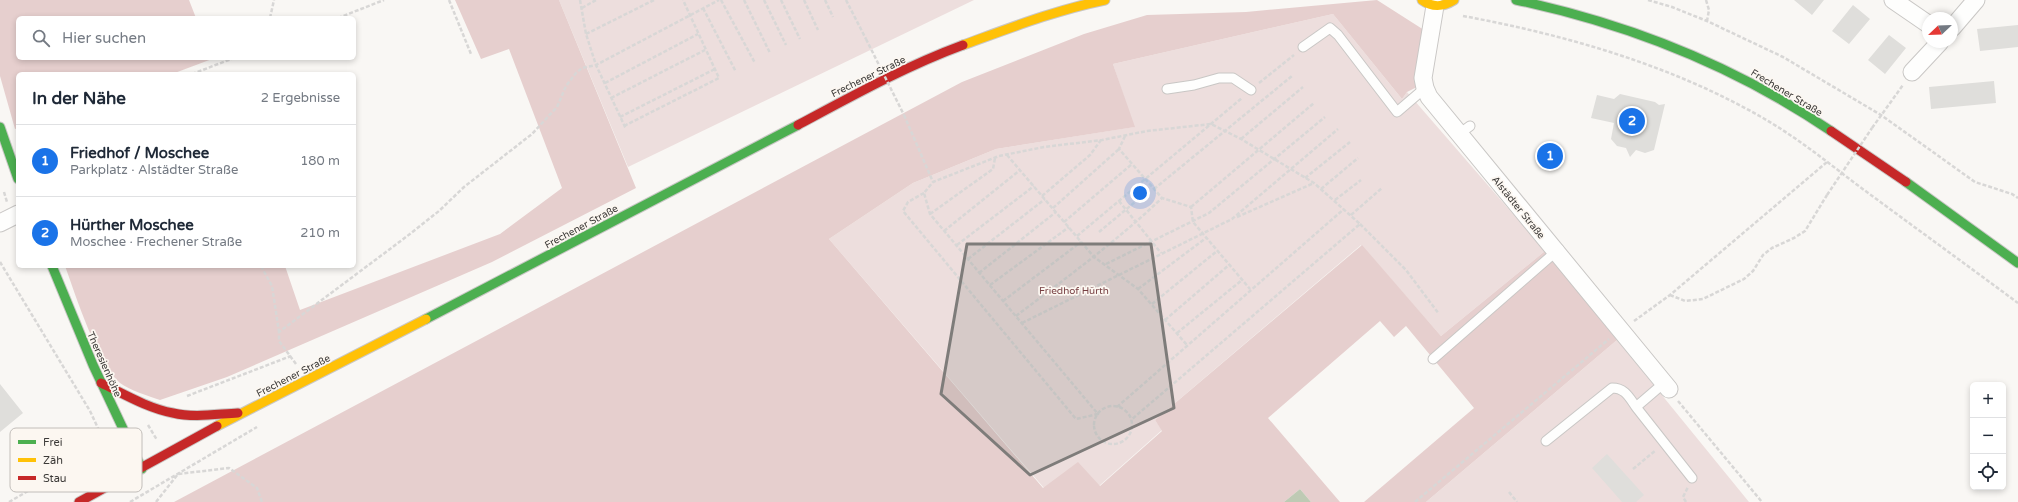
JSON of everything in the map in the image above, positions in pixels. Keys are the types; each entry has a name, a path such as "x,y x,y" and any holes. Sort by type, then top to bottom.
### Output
{"main road":[{"name":"Frechener Straße","path":"142,469 240,413 492,286 865,89 942,54 1017,25 1081,5 1105,0"},
{"path":"1429,3 1449,4 1454,0"},
{"name":"Frechener Straße","path":"1516,0 1563,10 1615,25 1696,56 1752,83 1797,108 1897,176 2018,263"},
{"path":"0,128 16,173"},
{"name":"Theresienhöhe","path":"53,268 101,383 122,428"},
{"path":"101,383 145,405 186,415 240,413"},
{"name":"Frechener Straße","path":"79,502 98,492"}],"street":[{"path":"1893,0 1922,20"},
{"path":"1958,21 1976,0"},
{"path":"1424,88 1423,78 1429,3"},
{"path":"1912,72 1934,48"},
{"name":"Alstädter Straße","path":"1424,88 1429,97 1464,130 1559,249 1620,331 1667,386"},
{"path":"0,223 16,215"}],"lane":[{"path":"1303,47 1330,28 1338,34 1397,112 1424,88"},
{"path":"1167,89 1194,85 1219,78 1233,78 1251,90"},
{"path":"1433,359 1559,249"},
{"path":"1636,407 1667,386"},
{"path":"1546,441 1612,388 1619,388 1625,392 1692,478"}],"path":[{"path":"270,16 274,0"},
{"path":"343,16 384,0"},
{"path":"449,0 471,54"},
{"path":"580,0 586,34 596,66 626,129"},
{"path":"582,8 596,0"},
{"path":"586,34 654,0"},
{"path":"624,126 719,78 683,0"},
{"path":"278,332 406,237 439,211 464,188 532,134 557,107 566,86 582,68 596,66 689,15 720,0 755,63"},
{"path":"744,0 770,53"},
{"path":"764,0 786,45"},
{"path":"780,0 800,39"},
{"path":"804,0 818,30"},
{"path":"825,0 833,17"},
{"path":"846,0 904,116 933,182"},
{"path":"1648,0 1672,7 1783,57 1881,115 1975,182 2012,194 2018,198"},
{"path":"1706,0 1709,10 1707,22"},
{"path":"703,8 736,72"},
{"path":"1466,17 1603,49 1710,91 1762,118 1804,144 2018,303"},
{"path":"605,83 698,34"},
{"path":"1077,236 1303,47"},
{"path":"612,98 705,50"},
{"path":"197,72 229,60"},
{"path":"620,117 715,69"},
{"path":"1670,295 1685,301 1703,299 1744,279 1753,271 1763,255 1772,248 1805,231 1872,128 1912,72"},
{"path":"1154,189 1292,76"},
{"path":"1240,139 1303,87"},
{"path":"1191,206 1314,102"},
{"path":"1106,264 1193,222 1208,213 1325,117"},
{"path":"1098,414 1094,426 1099,438 1110,444 1116,444 1127,437 1132,426 1131,420 1123,409 1117,407 1106,408 1098,414 1076,419 903,212 908,202 924,194 933,182 995,158 1044,147 1102,140 1147,131 1211,124 1258,149 1314,182 1344,208 1406,270 1439,314"},
{"path":"1232,219 1338,129"},
{"path":"1053,208 1119,149 1125,136"},
{"path":"1042,196 1090,155 1102,140"},
{"path":"1305,178 1350,142"},
{"path":"1119,149 1162,198 1191,206"},
{"path":"1007,155 1094,257 1106,264 1138,289 1187,345"},
{"path":"930,214 993,169 995,158"},
{"path":"1321,189 1358,158"},
{"path":"1415,502 1620,331 1670,295 1827,162"},
{"path":"1064,222 1132,164"},
{"path":"944,230 1020,170"},
{"path":"1335,200 1361,180"},
{"path":"1022,323 1202,233 1314,182"},
{"path":"957,246 1034,186"},
{"path":"1351,215 1382,188"},
{"path":"1099,232 1147,192"},
{"path":"924,194 930,214 1098,414"},
{"path":"1016,316 1094,257 1136,223 1162,198"},
{"path":"968,259 1045,199"},
{"path":"1119,202 1161,253"},
{"path":"1191,206 1193,222 1250,289"},
{"path":"1117,407 1344,208"},
{"path":"979,273 1056,212"},
{"path":"1131,420 1360,224"},
{"path":"990,285 1069,227"},
{"path":"1138,289 1206,238"},
{"path":"1003,301 1081,242"},
{"path":"1152,304 1217,251"},
{"path":"0,262 90,411 98,428"},
{"path":"1165,320 1229,265"},
{"path":"160,409 172,400 222,384 291,356 279,341 272,286 262,268"},
{"path":"1177,333 1242,280"},
{"path":"1667,386 1762,502"},
{"path":"1633,469 1665,444"},
{"path":"130,502 178,474 229,468 257,488 262,502"},
{"path":"156,502 178,474"},
{"path":"9,502 26,492"},
{"path":"1509,492 1517,502"}],"highlighted area":[{"path":"967,244 1151,244 1174,408 1030,475 941,394"}],"green space":[{"path":"559,0 974,0 628,167"},
{"name":"Friedhof Hürth","path":"1333,14 1402,99 1407,92 1545,251 1441,336 1361,245 1155,420 1162,430 1099,486 1044,488 829,239 913,183 996,149 1134,127 1113,64"},
{"path":"1617,340 1749,502 1426,502"}],"shaded area":[{"path":"0,0 189,0 195,16 16,16 16,60 209,60 177,72 16,72 15,129 0,76"},
{"path":"455,0 559,0 636,188 492,262 227,377 160,400 124,386 111,373 95,345 66,268 286,268 300,310 500,234 562,188 509,49 481,59"},
{"path":"1377,0 1424,30 1417,87 1407,92 1402,99 1333,14 1113,64 1135,127 996,149 913,183 829,239 1043,488 1078,462 1100,486 1162,431 1155,420 1362,245 1441,336 1545,251 1617,340 1426,502 1364,502 1474,408 1406,326 1394,337 1380,321 1268,418 1340,502 1311,502 1300,489 1284,502 174,502 962,82 1084,34 1147,15 1246,12"},
{"path":"1300,489 1311,502 1284,502"}],"building":[{"path":"1794,0 1824,0 1812,15"},
{"path":"1853,5 1870,19 1849,44 1832,31"},
{"path":"2018,25 2018,47 1980,51 1977,29"},
{"path":"1889,35 1906,48 1885,74 1868,60"},
{"path":"1994,81 1996,103 1931,109 1929,87"},
{"path":"1620,94 1655,102 1659,105 1665,104 1654,150 1645,153 1636,150 1630,157 1626,148 1617,146 1611,139 1614,123 1591,118 1597,95 1614,99"},
{"path":"0,384 23,413 0,432"},
{"path":"1607,454 1644,495 1636,502 1622,502 1592,468"}],"traffic: fast":[{"path":"1516,0 1599,21 1680,50 1757,86 1831,131"},
{"path":"426,319 798,125"},
{"path":"0,127 16,173"},
{"path":"1906,182 2018,263"},
{"path":"53,268 93,365 123,428"}],"traffic: slow":[{"path":"963,45 1051,14 1105,0"},
{"path":"1422,0 1426,3 1438,6 1454,0"},
{"path":"217,426 426,319"}],"traffic: jam":[{"path":"798,125 900,72 963,45"},
{"path":"1831,131 1906,182"},
{"path":"101,383 163,411 197,415 238,413"},
{"path":"142,467 217,426"},
{"path":"79,502 97,492"}],"place":[{"name":"Hürther Moschee","path":"1632,121"},
{"name":"Friedhof / Moschee","path":"1550,156"}]}
